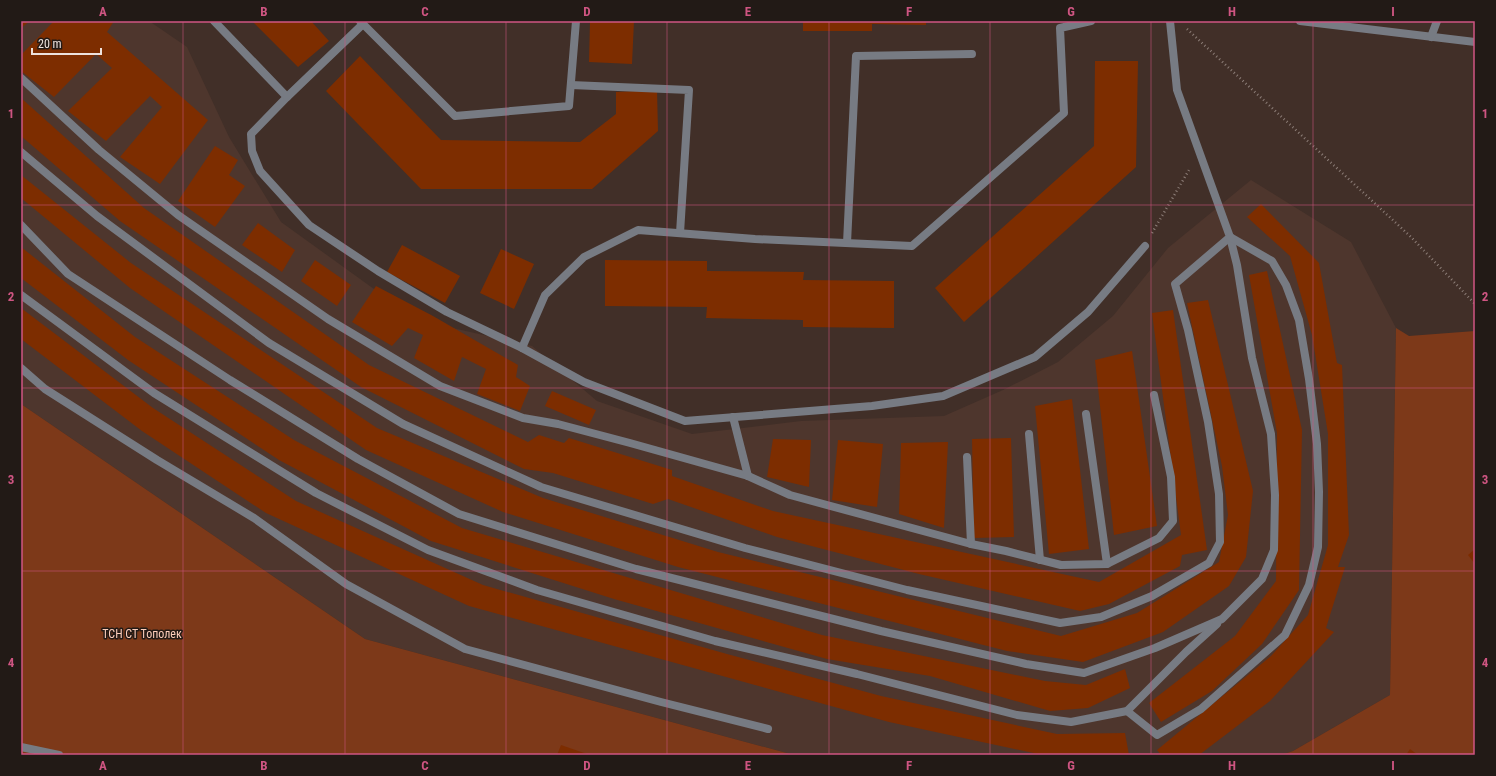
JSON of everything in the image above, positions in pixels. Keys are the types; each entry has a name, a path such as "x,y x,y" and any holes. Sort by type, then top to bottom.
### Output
{"street":[{"path":"214,21 287,96"},
{"path":"576,21 569,106 455,116 362,22 251,134 252,151 260,171 309,225 378,271 446,312 522,348 584,382 685,421 872,406 943,396 1035,357 1088,312 1145,246"},
{"path":"522,348 545,295 584,257 638,230 755,239 912,246 1064,112 1060,28 1091,21"},
{"path":"21,295 168,401 316,492 428,550 537,590 715,641 857,674 1017,715 1071,722 1127,711 1262,579 1274,550 1275,495 1271,434 1252,358 1237,265 1230,237 1177,90 1170,21"},
{"path":"1300,21 1475,42"},
{"path":"1431,36 1437,21"},
{"path":"847,243 856,56 972,54"},
{"path":"21,78 99,150 178,216 328,319 440,386 523,418 558,424 748,476 790,495 971,544 1006,551 1060,565 1107,564 1159,538 1174,521 1171,477 1154,395"},
{"path":"571,85 689,90 680,233"},
{"path":"21,152 96,216 269,343 403,424 541,487 744,548 907,590 1060,623 1101,616 1152,596 1209,563 1220,542 1219,494 1208,422 1188,330 1175,284 1230,237"},
{"path":"21,225 68,274 223,376 358,459 459,514 636,568 858,625 1026,664 1084,673 1155,648 1222,619"},
{"path":"1127,711 1157,734 1201,708 1285,635 1309,586 1318,547 1319,492 1317,444 1309,379 1299,320 1286,285 1272,261 1230,237"},
{"path":"21,368 45,389 157,460 254,518 346,584 465,649 661,702 768,729"},
{"path":"1086,414 1107,564"},
{"path":"733,417 748,476"},
{"path":"1029,434 1040,560"},
{"path":"967,457 971,544"},
{"path":"21,748 59,755"}],"path":[{"path":"1185,26 1410,236 1475,304"},
{"path":"1145,246 1199,153"}],"shaded area":[{"path":"21,21 149,21 187,47 229,137 281,222 417,320 532,346 597,401 692,434 801,421 944,416 1003,390 1058,362 1113,316 1168,248 1251,180 1351,242 1396,328 1390,695 1293,751 1281,755 794,755 365,639 21,404"}],"green space":[{"path":"1396,328 1409,336 1475,331 1475,755 1281,755 1293,751 1390,695"},
{"name":"ТСН СТ Тополек","path":"21,404 365,639 794,755 21,755"}],"building":[{"path":"21,21 30,21 21,28"},
{"path":"54,21 114,21 107,32 208,120 160,184 120,157 162,107 150,96 106,141 68,111 112,68 96,54 54,97 21,71 21,55"},
{"path":"252,21 311,21 329,41 298,67"},
{"path":"590,21 634,21 632,64 589,62"},
{"path":"803,21 926,21 926,25 872,24 872,31 803,31"},
{"path":"360,56 441,140 580,142 616,114 616,92 657,90 658,131 592,189 421,189 326,91"},
{"path":"1095,61 1138,61 1136,167 964,322 935,288 1094,146"},
{"path":"21,98 144,208 369,365 528,442 539,435 564,443 569,438 672,470 672,476 773,511 1099,582 1181,535 1152,313 1173,310 1207,550 1182,555 1180,566 1109,604 1080,611 919,574 777,537 668,499 653,504 553,473 524,469 361,387 120,221 21,136"},
{"path":"215,146 238,160 229,175 245,186 215,227 178,201"},
{"path":"21,175 131,263 377,428 543,498 718,552 1061,636 1137,613 1219,562 1228,515 1222,466 1187,303 1208,300 1253,491 1246,557 1229,586 1163,632 1083,662 1007,651 678,567 503,512 366,450 130,288 21,198"},
{"path":"1261,204 1319,263 1337,363 1342,365 1349,535 1338,567 1345,567 1326,628 1334,632 1270,701 1199,755 1161,755 1157,750 1271,656 1308,615 1328,545 1328,434 1312,335 1290,256 1247,217"},
{"path":"258,223 295,250 282,272 242,245"},
{"path":"402,245 460,276 445,303 387,272"},
{"path":"21,247 135,337 294,440 462,528 822,635 1045,681 1086,685 1125,669 1130,688 1088,708 1050,711 930,676 827,659 614,599 431,541 279,460 128,360 21,278"},
{"path":"501,249 534,264 514,309 480,293"},
{"path":"315,260 351,285 337,306 301,281"},
{"path":"605,260 707,261 707,271 804,272 803,280 894,281 894,328 803,327 803,320 706,318 707,307 605,306"},
{"path":"1267,271 1302,430 1299,590 1262,644 1212,691 1161,722 1149,703 1235,636 1276,581 1277,433 1249,275"},
{"path":"376,286 433,316 518,365 516,377 530,386 520,411 477,394 486,369 462,357 454,381 414,358 423,335 408,328 392,346 352,322"},
{"path":"21,308 153,408 296,501 483,585 881,696 1057,734 1125,733 1129,755 1043,755 889,722 469,606 266,513 142,431 21,339"},
{"path":"1132,351 1157,526 1114,535 1095,360"},
{"path":"552,391 596,410 589,425 545,406"},
{"path":"1072,399 1089,549 1049,554 1035,406"},
{"path":"1011,438 1014,537 974,538 972,439"},
{"path":"773,439 811,440 809,487 767,477"},
{"path":"838,440 883,444 877,507 832,500"},
{"path":"948,442 944,528 899,514 901,443"},
{"path":"1475,549 1475,564 1468,555"},
{"path":"561,745 590,755 557,755"},
{"path":"1410,749 1418,755 1406,755"}]}
